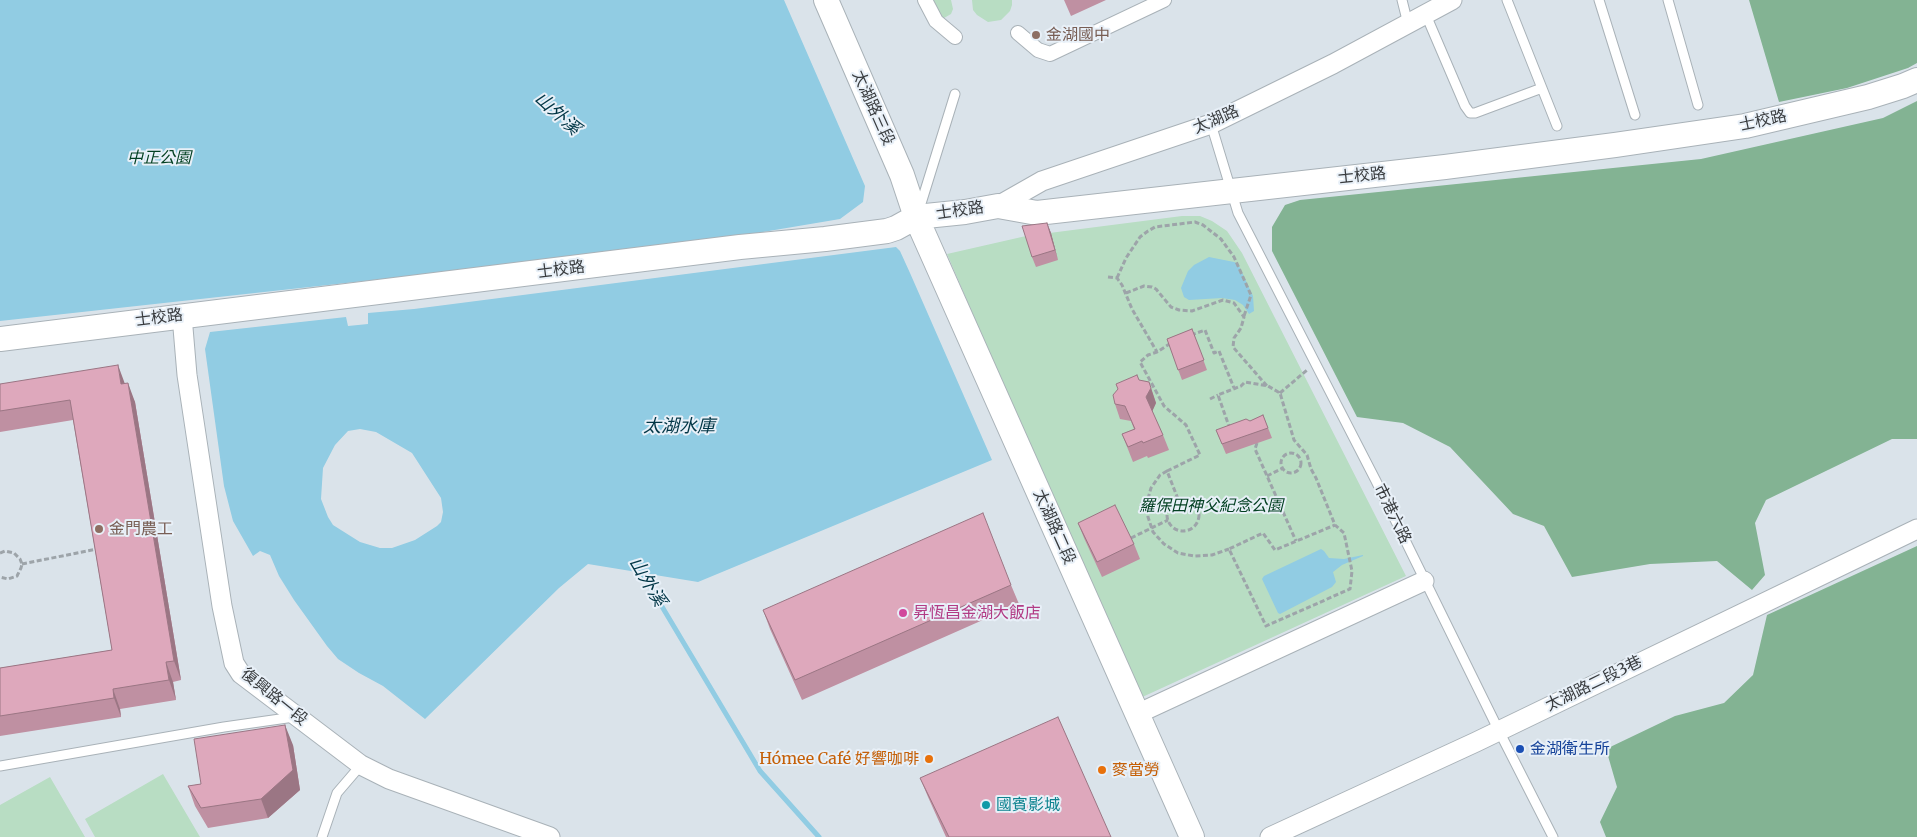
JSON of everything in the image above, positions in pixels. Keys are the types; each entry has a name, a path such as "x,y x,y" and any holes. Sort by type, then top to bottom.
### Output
{"street":[{"name":"太湖路三段","path":"826,0 902,175 916,217"},
{"path":"925,0 936,21 955,37"},
{"path":"1018,33 1038,50 1050,54 1164,0"},
{"name":"太湖路","path":"998,206 1042,181 1211,124 1334,64 1452,0"},
{"name":"士校路","path":"0,339 740,247 887,231 916,217 965,212 998,206 1037,213 1445,167 1615,145 1745,126 1868,97 1917,80"},
{"name":"太湖路二段","path":"916,217 1192,837"},
{"name":"復興路一段","path":"182,316 187,375 206,505 222,606 234,663 242,674 361,765 389,779 550,837"},
{"name":"太湖路二段3巷","path":"1270,837 1499,731 1917,529"},
{"path":"1137,714 1424,581"}],"lane":[{"path":"1402,0 1408,25"},
{"path":"1507,0 1557,126"},
{"path":"1599,0 1635,115"},
{"path":"1668,0 1698,105"},
{"path":"1426,15 1465,106 1470,113 1475,113 1542,88"},
{"path":"916,217 955,94"},
{"name":"市港六路","path":"1211,124 1238,213 1376,480 1424,581 1554,837"},
{"path":"0,766 224,727 297,717"},
{"path":"322,837 337,792 361,765"}],"path":[{"path":"1117,278 1126,258 1140,238 1155,228 1186,222 1203,225 1221,239 1234,257 1250,295 1241,328 1234,338 1233,347 1268,386 1280,393 1294,440 1307,455 1310,469 1316,478 1336,525 1344,533 1352,571 1350,588 1266,626 1229,549"},
{"path":"1108,277 1117,278"},
{"path":"1117,278 1126,293 1141,328 1157,352"},
{"path":"1126,293 1144,286 1152,287 1156,289 1171,307 1192,311 1226,300 1234,303 1244,317"},
{"path":"1186,337 1205,330 1214,353 1219,351 1234,388"},
{"path":"1179,340 1148,355 1140,362 1164,406 1186,425 1200,455 1160,475 1151,488 1147,502 1148,517 1152,528 1164,544 1178,553 1194,556 1212,555 1262,533 1272,549 1275,550 1336,525"},
{"path":"1280,393 1307,370"},
{"path":"1210,399 1245,382 1268,386"},
{"path":"1218,395 1232,435"},
{"path":"1257,443 1255,450 1296,541"},
{"path":"1291,453 1299,457 1301,464 1295,472 1289,472 1283,468 1282,460 1286,455 1291,453"},
{"path":"1266,476 1283,468"},
{"path":"1167,471 1178,499"},
{"path":"1178,499 1188,499 1199,510 1196,525 1186,530 1176,529 1168,520 1168,510 1178,499"},
{"path":"1131,538 1168,520"},
{"path":"22,564 98,549"},
{"path":"0,553 5,551 14,553 18,555 22,564 17,576 8,579 0,577"}],"green space":[{"path":"932,0 951,0 953,9 951,14 944,18 939,15"},
{"path":"972,0 1012,0 1012,5 1010,11 1001,20 988,22 973,10"},
{"path":"1749,0 1917,0 1917,63 1908,68 1847,88 1779,102"},
{"path":"1917,101 1917,439 1892,439 1766,500 1755,523 1765,575 1752,590 1717,561 1650,564 1572,577 1544,526 1513,514 1450,447 1403,423 1357,417 1272,251 1272,227 1285,205 1300,200 1701,159 1883,118"},
{"name":"羅保田神父紀念公園","path":"1182,216 1200,216 1212,221 1227,231 1242,253 1406,576 1138,699 947,254 1026,236"},
{"path":"1917,546 1917,837 1606,837 1600,822 1617,787 1606,749 1675,716 1724,703 1753,675 1767,615"},
{"path":"163,774 200,837 95,837 85,819"},
{"path":"50,777 85,837 0,837 0,805"}],"water":[{"name":"中正公園","path":"0,0 784,0 865,186 863,202 840,219 674,247 0,321"},
{"name":"太湖水庫","path":"896,247 900,251 910,273 992,460 698,582 588,564 559,588 425,719 383,686 338,659 294,600 279,576 270,555 260,551 253,556 233,521 224,486 205,349 210,332 346,317 348,326 368,324 368,313 414,309","holes":["360,429 376,432 412,453 441,498 443,512 441,522 437,526 415,540 392,548 380,548 360,542 333,525 321,499 323,468 335,445 348,431"]},
{"path":"1209,257 1238,264 1253,296 1254,311 1249,314 1243,305 1235,300 1222,298 1189,300 1184,297 1181,288 1188,271 1194,265"},
{"path":"1321,549 1329,558 1344,559 1363,556 1342,565 1333,572 1336,582 1332,587 1280,614 1278,613 1262,579 1264,576"}],"building":[{"path":"1047,223 1055,250 1032,257 1022,226"},
{"path":"1192,329 1204,360 1178,370 1167,339"},
{"path":"118,365 121,384 128,383 174,661 166,662 169,680 113,689 114,698 0,716 0,668 112,650 70,400 0,411 0,384"},
{"path":"1137,375 1139,380 1149,382 1151,388 1146,397 1163,435 1128,447 1122,434 1135,429 1125,406 1115,404 1113,395 1118,389 1116,384"},
{"path":"1263,415 1268,428 1222,444 1216,430 1246,419 1250,421"},
{"path":"1115,505 1134,544 1097,562 1078,523"},
{"name":"昇恆昌金湖大飯店","path":"983,513 1011,585 795,680 763,610"},
{"path":"1058,717 1111,837 949,837 920,778"},
{"path":"285,725 293,770 261,799 201,808 188,786 201,784 194,739"}],"waterway":[{"name":"山外溪","path":"639,568 760,771 819,837"}],"place":[{"name":"金湖國中","path":"1036,35"},
{"name":"金門農工","path":"99,529"},
{"name":"昇恆昌金湖大飯店","path":"903,613"},
{"name":"金湖衛生所","path":"1520,749"},
{"name":"Hómee Café 好響咖啡","path":"929,759"},
{"name":"麥當勞","path":"1102,770"},
{"name":"國賓影城","path":"986,805"}]}
